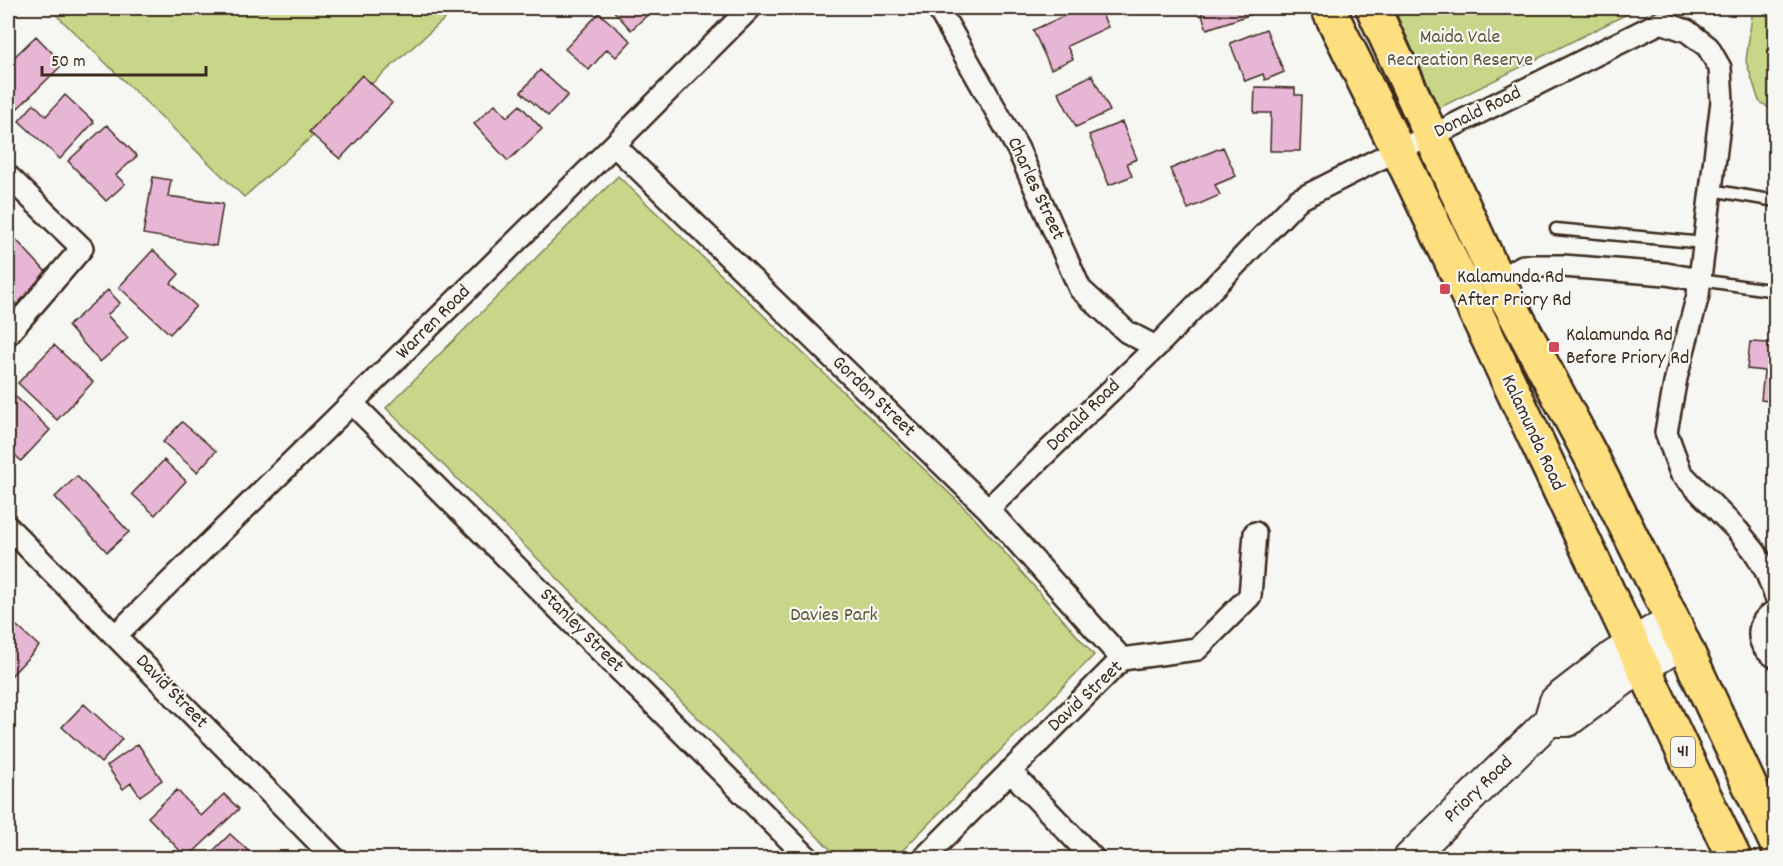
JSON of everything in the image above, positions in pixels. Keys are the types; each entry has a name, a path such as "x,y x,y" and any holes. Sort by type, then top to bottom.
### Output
{"main road":[{"name":"Kalamunda Road","path":"1328,8 1399,150 1734,858"},
{"name":"Kalamunda Road","path":"1373,8 1497,280 1594,462 1677,631 1776,842"}],"street":[{"name":"Warren Road","path":"116,635 614,146 750,8"},
{"name":"Charles Street","path":"938,8 1017,149 1080,289 1127,332 1156,347"},
{"name":"Donald Road","path":"988,509 1156,347 1298,200 1661,22 1687,31 1708,47 1720,68 1722,101 1698,295 1676,378 1666,432 1681,473 1738,531 1755,552 1766,571 1776,597"},
{"name":"Gordon Street","path":"614,146 988,509 1122,659"},
{"path":"8,176 82,248 8,334"},
{"path":"1497,280 1523,266 1553,266 1666,274 1700,280"},
{"name":"Stanley Street","path":"353,404 808,858"},
{"name":"David Street","path":"8,526 334,858"},
{"name":"David Street","path":"924,858 1122,659 1197,650 1250,596 1255,533"},
{"path":"1776,611 1764,619 1759,635 1765,651 1776,657"},
{"name":"Priory Road","path":"1408,858 1549,722 1556,701 1613,656 1637,656 1677,631"},
{"path":"1010,771 1093,858"}],"lane":[{"path":"1711,190 1776,201"},
{"path":"1556,229 1704,243"},
{"path":"1700,280 1776,291"}],"green space":[{"path":"49,8 457,8 244,197"},
{"name":"Maida Vale Recreation Reserve","path":"1394,8 1639,8 1439,108"},
{"path":"1753,8 1775,8 1775,112 1759,101 1746,61"},
{"name":"Davies Park","path":"618,176 971,514 1094,655 895,858 839,858 386,408"}],"building":[{"path":"611,8 655,8 631,30"},
{"path":"1018,8 1033,8 1021,13"},
{"path":"1081,8 1099,8 1108,27 1067,46 1073,59 1051,69 1033,30"},
{"path":"1213,8 1253,8 1255,13 1207,29 1201,13"},
{"path":"599,13 631,41 616,57 607,49 589,70 565,49"},
{"path":"1266,29 1284,72 1265,80 1263,74 1245,81 1230,43"},
{"path":"36,36 63,64 18,108 8,97 8,63"},
{"path":"540,70 568,95 548,116 521,92"},
{"path":"362,75 392,103 340,159 309,132"},
{"path":"1092,75 1110,111 1076,127 1058,92"},
{"path":"1255,87 1295,88 1295,95 1302,95 1300,151 1270,151 1271,113 1254,113"},
{"path":"65,95 94,122 60,159 19,121 34,104 46,116"},
{"path":"495,104 507,117 520,105 542,129 508,161 474,124"},
{"path":"1122,122 1137,159 1127,163 1132,176 1109,185 1089,135"},
{"path":"107,125 137,156 116,175 125,184 106,201 68,161"},
{"path":"1223,147 1236,176 1215,185 1220,195 1188,209 1170,169"},
{"path":"153,177 171,180 168,196 223,204 216,246 143,234"},
{"path":"8,231 48,274 8,313"},
{"path":"153,250 179,274 171,283 196,306 170,334 119,287"},
{"path":"108,290 120,303 107,315 128,338 100,362 68,326"},
{"path":"1772,314 1776,314 1776,402 1761,400 1764,371 1747,369 1750,342 1770,343"},
{"path":"54,345 93,382 57,420 18,383"},
{"path":"9,390 50,430 21,461 8,448"},
{"path":"182,422 216,451 197,472 163,442"},
{"path":"164,460 186,481 155,515 132,494"},
{"path":"77,476 129,532 107,552 55,497"},
{"path":"8,618 39,646 10,677 8,674"},
{"path":"84,704 122,739 101,763 62,727"},
{"path":"138,744 162,780 140,796 131,783 123,789 107,766"},
{"path":"177,790 201,816 224,794 239,809 187,858 148,817"},
{"path":"230,834 256,858 206,858"}],"place":[{"name":"Kalamunda Rd After Priory Rd","path":"1445,289"},
{"name":"Kalamunda Rd Before Priory Rd","path":"1554,347"}]}
